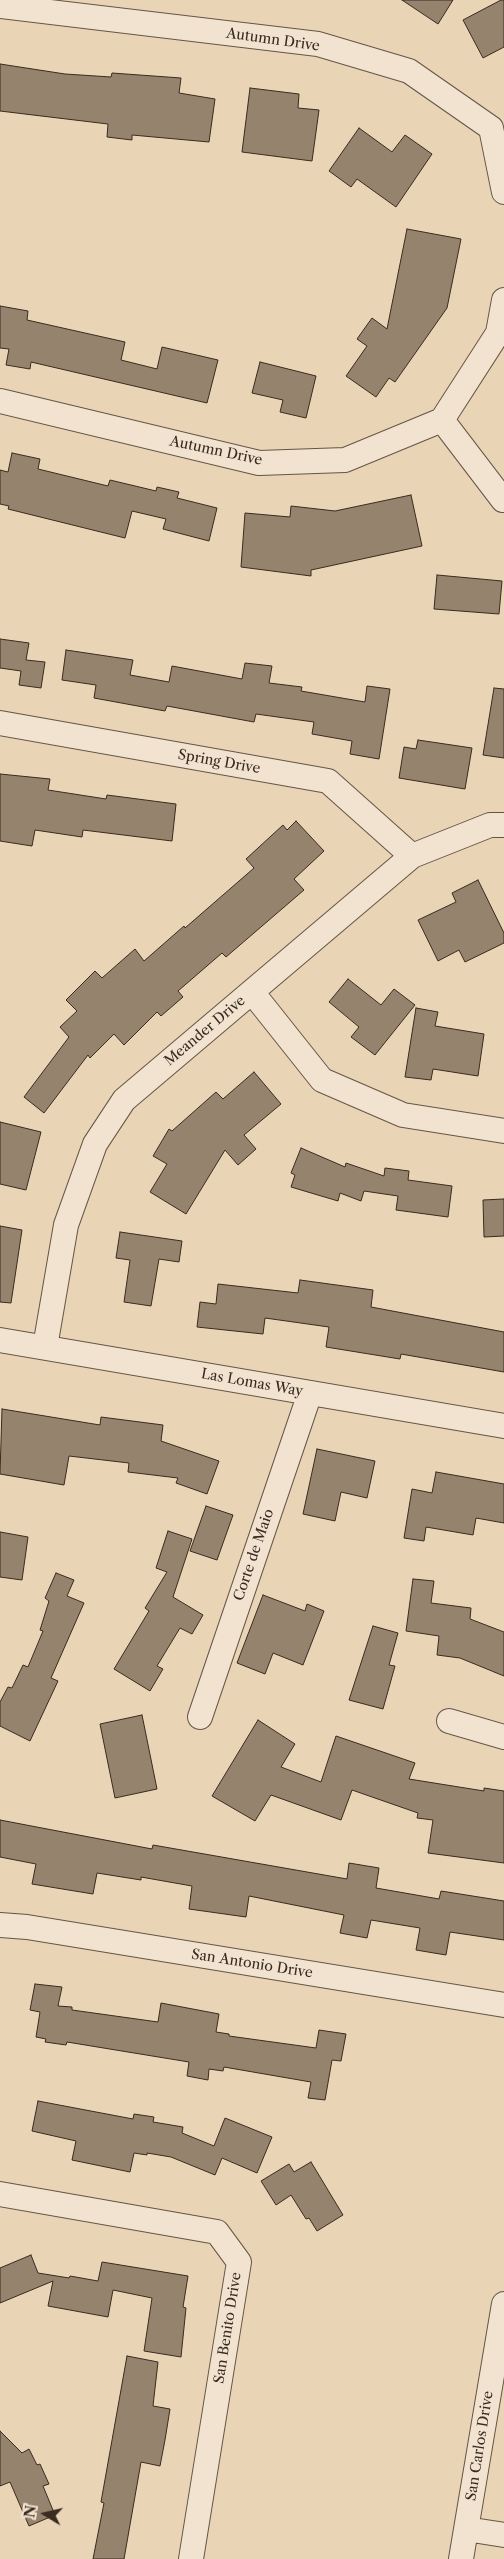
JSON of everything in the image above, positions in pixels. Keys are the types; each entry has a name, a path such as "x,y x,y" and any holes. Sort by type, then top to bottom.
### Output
{"street":[{"name":"Autumn Drive","path":"0,6 318,44 409,71 498,125 504,192"},
{"path":"504,300 498,333 442,420 504,500"},
{"name":"Autumn Drive","path":"0,402 259,463 345,460 442,420"},
{"name":"Spring Drive","path":"0,723 328,781 412,856"},
{"name":"Meander Drive","path":"45,1348 66,1225 95,1144 124,1100 412,856 490,825 504,824"},
{"path":"252,992 322,1080 403,1115 504,1131"},
{"name":"Las Lomas Way","path":"0,1340 504,1426"},
{"name":"Corte de Maio","path":"200,1717 310,1393"},
{"path":"449,1721 504,1737"},
{"name":"San Antonio Drive","path":"0,1925 27,1926 504,2005"},
{"name":"San Benito Drive","path":"0,2194 217,2232 239,2262 191,2559"},
{"name":"San Carlos Drive","path":"461,2559 504,2304"},
{"path":"466,2529 504,2535"}],"building":[{"path":"402,0 453,0 438,24"},
{"path":"504,0 504,47 483,58 463,20"},
{"path":"0,64 65,74 111,77 112,73 181,78 179,93 215,99 209,142 132,135 132,140 107,137 108,124 0,111"},
{"path":"250,88 299,94 298,108 319,110 312,161 242,152"},
{"path":"359,128 392,152 405,135 432,154 396,207 357,179 351,187 329,171"},
{"path":"407,229 461,239 447,308 395,382 389,378 376,397 346,376 367,346 357,339 372,318 387,329"},
{"path":"0,306 28,311 27,320 125,342 121,360 157,369 162,347 218,360 207,403 31,362 30,369 6,365 9,349 0,348"},
{"path":"260,362 316,376 306,418 280,412 283,400 252,393"},
{"path":"12,453 40,459 38,469 108,486 110,480 156,491 157,487 179,492 177,498 217,508 209,541 163,529 166,519 132,511 125,538 8,509 9,506 0,504 0,470 8,472"},
{"path":"411,495 422,546 311,570 311,576 241,567 245,513 290,517 291,506 335,511"},
{"path":"437,575 502,581 499,614 434,609"},
{"path":"0,639 29,643 26,660 45,662 41,688 19,685 21,671 0,668"},
{"path":"66,650 133,660 130,675 169,682 172,666 242,679 245,663 272,666 269,683 302,687 301,691 365,702 367,686 390,689 379,759 350,754 352,741 312,734 314,722 256,714 254,722 167,706 165,711 94,698 96,685 62,680"},
{"path":"494,688 504,689 504,758 483,755"},
{"path":"418,740 472,748 465,789 399,778 404,747 416,749"},
{"path":"0,774 50,779 48,790 106,799 107,795 176,804 172,841 83,830 82,837 35,830 32,846 0,841"},
{"path":"296,821 324,851 294,879 304,890 226,957 222,953 178,991 183,997 161,1016 157,1012 124,1045 114,1034 90,1058 88,1055 44,1113 24,1097 69,1037 60,1027 77,1011 66,1000 95,971 102,978 135,949 144,961 254,868 246,859 283,825 287,830"},
{"path":"478,880 504,933 504,943 465,962 459,950 438,961 418,920 456,902 452,893"},
{"path":"348,979 381,1005 394,989 415,1005 375,1055 351,1037 359,1027 329,1002"},
{"path":"416,1008 438,1012 435,1026 484,1034 478,1076 433,1069 431,1080 405,1077"},
{"path":"254,1072 281,1104 244,1135 256,1149 238,1165 225,1150 186,1214 150,1192 167,1164 153,1156 169,1129 172,1131 216,1092 223,1099"},
{"path":"0,1122 41,1132 26,1190 0,1184"},
{"path":"301,1148 345,1167 346,1163 384,1176 385,1168 409,1171 408,1180 452,1186 448,1217 396,1210 398,1196 364,1191 361,1201 340,1193 338,1201 291,1187 295,1175 291,1173"},
{"path":"504,1199 504,1236 484,1237 483,1200"},
{"path":"0,1226 22,1230 11,1303 0,1302"},
{"path":"120,1232 182,1241 179,1262 159,1259 151,1306 124,1302 130,1260 116,1258"},
{"path":"300,1280 373,1290 371,1307 504,1332 504,1372 401,1354 400,1359 326,1347 329,1327 265,1318 263,1334 197,1327 200,1302 216,1304 218,1284 298,1293"},
{"path":"2,1409 100,1425 101,1417 163,1425 161,1441 219,1461 207,1494 176,1483 178,1478 128,1472 129,1463 69,1456 64,1485 0,1474"},
{"path":"317,1449 375,1461 367,1498 341,1492 335,1521 303,1514"},
{"path":"436,1472 504,1484 504,1523 476,1518 473,1535 426,1527 424,1541 404,1538 412,1489 432,1493"},
{"path":"206,1506 233,1515 217,1560 190,1551"},
{"path":"168,1531 192,1539 173,1597 203,1615 192,1634 180,1628 157,1666 163,1669 150,1691 114,1669 149,1611 145,1608 167,1572 156,1568"},
{"path":"0,1532 28,1537 22,1580 0,1577"},
{"path":"56,1573 74,1580 67,1596 84,1603 51,1678 58,1681 30,1741 0,1726 0,1702 8,1687 12,1688 23,1665 28,1667 43,1631 40,1630 49,1601 45,1598"},
{"path":"413,1579 434,1581 431,1603 471,1608 470,1619 504,1632 504,1676 460,1658 437,1655 439,1636 406,1631"},
{"path":"263,1595 305,1611 307,1604 324,1611 303,1665 273,1653 265,1674 237,1663"},
{"path":"373,1626 398,1633 389,1665 395,1666 383,1709 349,1700"},
{"path":"142,1715 157,1789 115,1798 100,1724"},
{"path":"258,1720 295,1744 281,1767 321,1782 336,1736 415,1763 409,1779 484,1791 484,1788 504,1791 504,1863 428,1853 433,1820 417,1818 418,1813 352,1790 341,1820 271,1795 255,1821 212,1796"},
{"path":"0,1820 152,1849 153,1845 347,1879 349,1863 379,1868 376,1888 439,1899 441,1891 504,1901 504,1940 450,1932 446,1955 416,1950 420,1928 371,1920 367,1938 340,1933 344,1915 249,1896 246,1917 189,1909 192,1886 141,1877 141,1880 97,1873 93,1894 32,1884 36,1864 0,1857"},
{"path":"35,1984 62,1987 58,2006 72,2007 72,2010 158,2022 161,2003 219,2014 216,2032 229,2034 229,2036 316,2048 319,2030 346,2034 341,2061 332,2060 325,2100 308,2098 311,2082 224,2067 223,2071 209,2069 208,2080 187,2076 189,2062 67,2042 66,2045 45,2042 46,2039 36,2037 40,2012 30,2010"},
{"path":"38,2101 133,2119 134,2114 154,2117 153,2122 183,2127 182,2133 214,2146 225,2118 272,2137 257,2173 222,2158 215,2175 171,2157 147,2153 147,2155 134,2153 130,2172 72,2160 76,2141 32,2131"},
{"path":"311,2162 343,2215 317,2231 309,2218 306,2219 291,2195 276,2205 261,2181 289,2164 294,2172"},
{"path":"31,2255 38,2273 69,2278 70,2276 98,2281 102,2262 188,2276 183,2307 186,2308 181,2357 144,2351 152,2298 113,2290 108,2317 48,2306 53,2281 0,2303 0,2268"},
{"path":"127,2356 158,2362 153,2406 170,2409 165,2440 160,2466 141,2462 124,2559 93,2559 104,2503 101,2502"},
{"path":"0,2431 22,2453 29,2449 37,2465 40,2464 49,2484 43,2486 55,2515 29,2526 10,2482 0,2486"}]}
